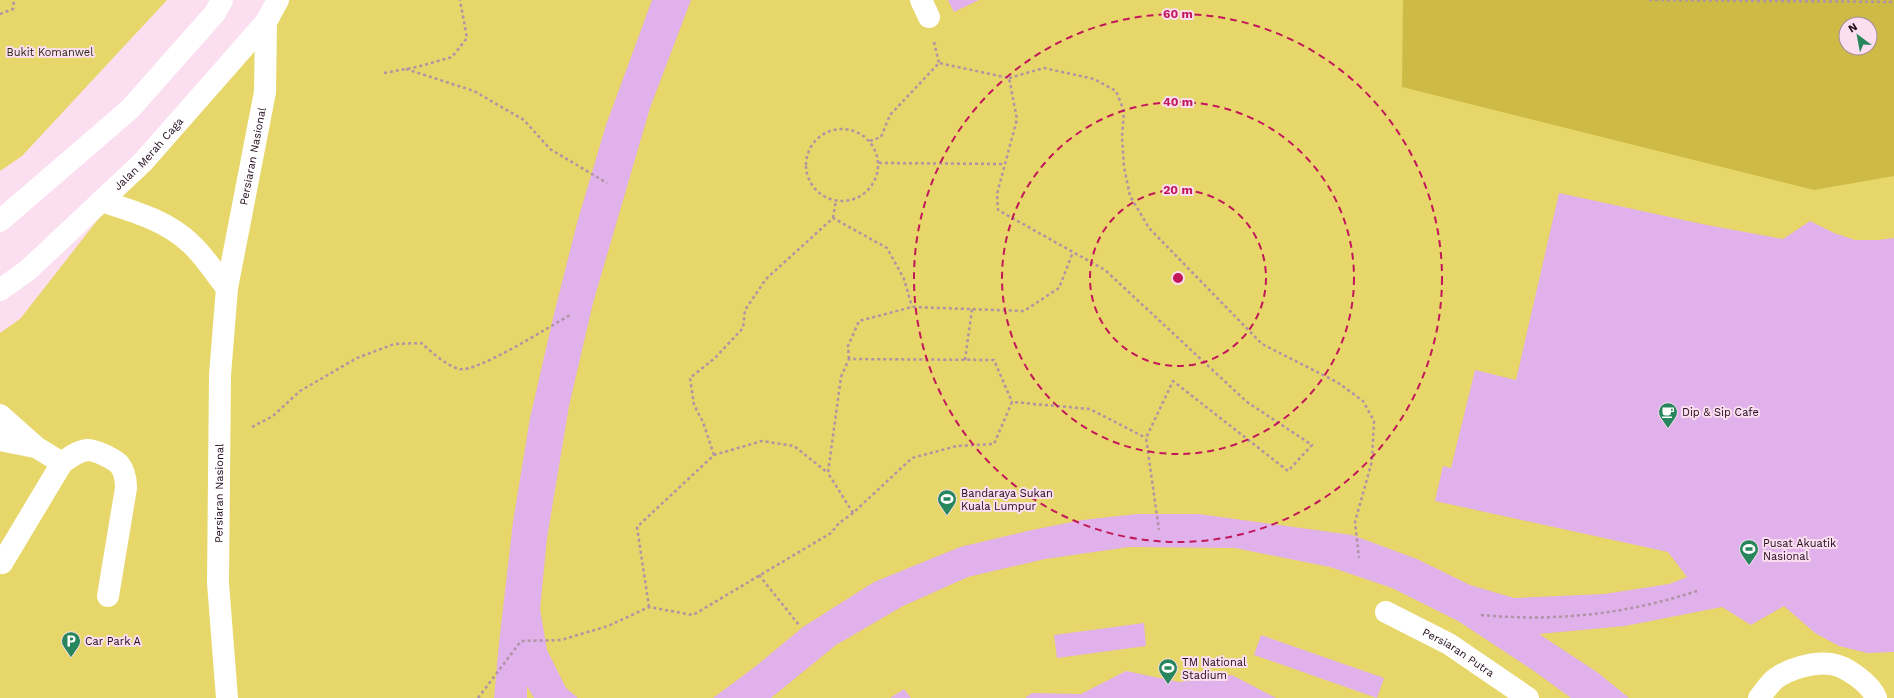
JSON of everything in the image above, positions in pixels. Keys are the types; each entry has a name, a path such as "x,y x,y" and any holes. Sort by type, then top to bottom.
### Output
{"street":[{"path":"0,221 130,109 215,13 222,0"},
{"name":"Jalan Merah Caga","path":"0,290 28,270 143,162 266,22 278,0"},
{"name":"Persiaran Nasional","path":"227,698 218,583 220,375 227,288 264,92 266,22"},
{"path":"101,201 136,212 164,224 190,243 227,288"},
{"path":"0,415 36,447 62,463"},
{"path":"0,440 36,447"},
{"path":"2,563 62,463 75,454 88,450 102,454 119,465 126,478 126,488 108,596"},
{"name":"Persiaran Putra","path":"1386,612 1449,644 1528,698"},
{"path":"1759,698 1775,679 1800,666 1832,664 1859,676 1874,692 1876,698"}],"path":[{"path":"0,14 13,9 14,0"},
{"path":"384,73 452,57 467,38 460,0"},
{"path":"1649,0 1894,2"},
{"path":"870,141 881,137 890,115 939,63 1009,78 1044,68 1094,79 1116,91 1124,111 1122,137 1124,167 1130,196 1148,228 1262,344 1337,382 1363,401 1374,421 1372,461 1355,522 1359,558"},
{"path":"406,69 474,91 524,120 550,149 607,183"},
{"path":"1009,78 1017,119 997,194 998,210 1105,270 1247,402 1312,445 1288,471 1173,381 1146,438 1160,530"},
{"path":"838,129 856,131 870,141 876,152 879,164 877,175 872,186 863,195 852,200 836,200 819,192 811,183 807,172 806,160 816,139 826,132 838,129"},
{"path":"879,164 1005,164"},
{"path":"714,455 703,422 694,405 690,378 715,358 743,328 745,310 766,279 833,218 836,200"},
{"path":"833,218 887,248 904,279 912,307"},
{"path":"828,473 841,377 849,359 848,346 859,320 912,307 1024,312 1059,288 1073,252"},
{"path":"965,360 972,309"},
{"path":"252,427 273,416 300,391 357,358 394,344 422,343 437,356 459,369 470,370 570,315"},
{"path":"478,698 521,641 561,640 608,626 649,607 693,614 831,533 839,523 853,513 912,458 957,446 994,444 1012,402 994,360 849,359"},
{"path":"1012,402 1090,409 1146,438"},
{"path":"649,607 637,527 714,455 762,441 794,446 828,473 853,513"},
{"path":"760,575 799,625"},
{"path":"1481,615 1509,617 1571,617 1607,613 1700,590"}],"green space":[{"name":"Bukit Komanwel","path":"0,0 167,0 22,156 0,171"},
{"name":"Bandaraya Sukan Kuala Lumpur","path":"275,0 1894,0 1894,698 0,698 0,333 20,319 143,162"}],"shaded area":[{"path":"1403,0 1894,0 1894,176 1814,190 1402,87"}],"building":[{"path":"652,0 691,0 650,108 593,303 569,406 547,538 540,609 547,650 566,688 578,698 534,698 527,686 527,698 494,698 513,522 530,418 577,223 606,125"},
{"path":"948,0 979,0 954,12"},
{"path":"1559,193 1702,224 1783,239 1810,221 1834,233 1855,240 1894,238 1894,652 1867,653 1839,646 1815,633 1784,606 1751,625 1722,607 1625,626 1539,634 1597,672 1629,698 1571,698 1534,671 1458,621 1392,588 1330,567 1235,548 1129,547 1045,559 968,577 903,606 836,645 771,698 713,698 756,666 803,627 874,582 960,547 1082,520 1137,514 1198,514 1352,535 1417,559 1470,585 1514,598 1604,594 1669,584 1687,577 1668,552 1435,501 1443,466 1451,468 1475,370 1516,380"},
{"path":"1144,623 1146,646 1057,658 1054,635"},
{"path":"1261,635 1384,678 1377,698 1254,655"},
{"name":"TM National Stadium","path":"1126,671 1179,682 1232,675 1276,698 1025,698 1032,693 1081,694"},
{"path":"904,689 911,698 890,698"}],"place":[{"name":"Dip & Sip Cafe","path":"1668,429"},
{"name":"Bandaraya Sukan Kuala Lumpur","path":"947,516"},
{"name":"Pusat Akuatik Nasional","path":"1749,566"},
{"name":"Car Park A","path":"71,658"},
{"name":"TM National Stadium","path":"1168,685"}]}
